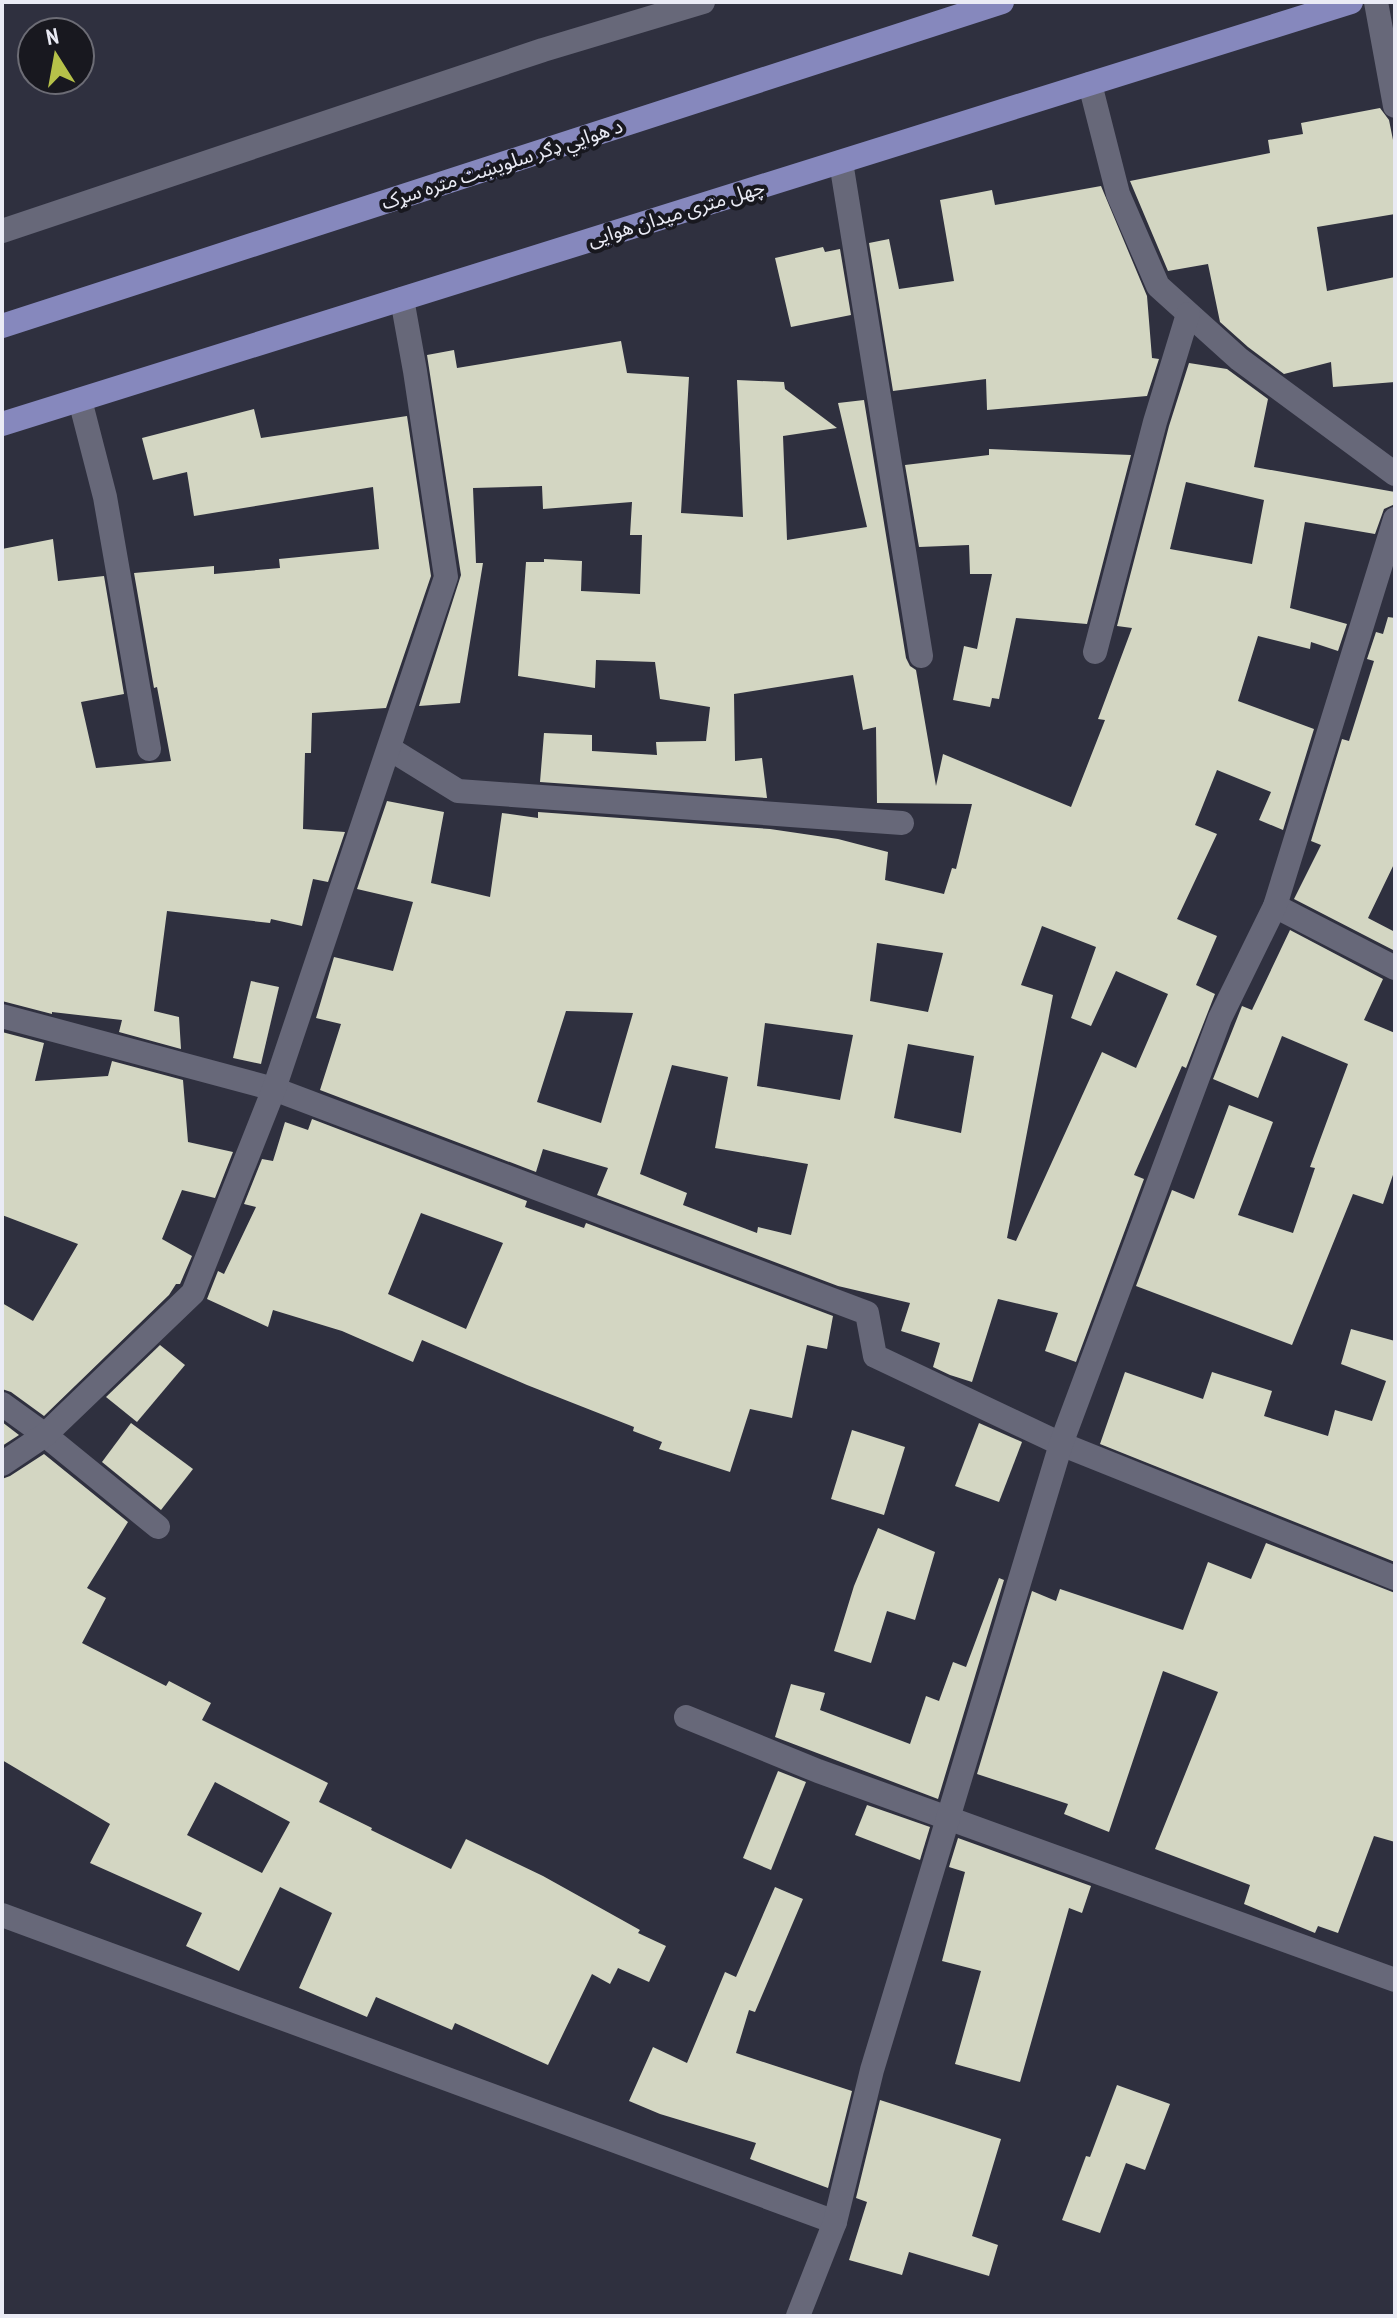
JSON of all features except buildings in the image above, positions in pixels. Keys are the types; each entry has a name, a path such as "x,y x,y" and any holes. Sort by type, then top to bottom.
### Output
{"main road":[{"name":"د هوايي ډګر سلویښت متره سړک","path":"2,326 1002,2"},
{"name":"چهل متری میدان هوایی","path":"2,424 1351,2"}],"street":[{"path":"2,231 543,50 703,2"},
{"path":"1376,2 1395,106"},
{"path":"1090,84 1118,194 1158,286 1239,359 1395,474"},
{"path":"841,162 921,656"},
{"path":"2,1464 45,1435 193,1293 274,1089 446,577 402,299"},
{"path":"1095,652 1155,422 1188,314"},
{"path":"80,400 105,497 149,749"},
{"path":"798,2316 835,2222 872,2070 1061,1444 1220,1018 1275,906 1395,519"},
{"path":"390,749 458,791 902,823"},
{"path":"1275,906 1395,968"},
{"path":"2,1016 274,1089 867,1313 875,1356 1061,1444 1395,1578"},
{"path":"2,1404 158,1527"},
{"path":"686,1717 818,1771 1395,1980"},
{"path":"2,1915 835,2222"}]}
